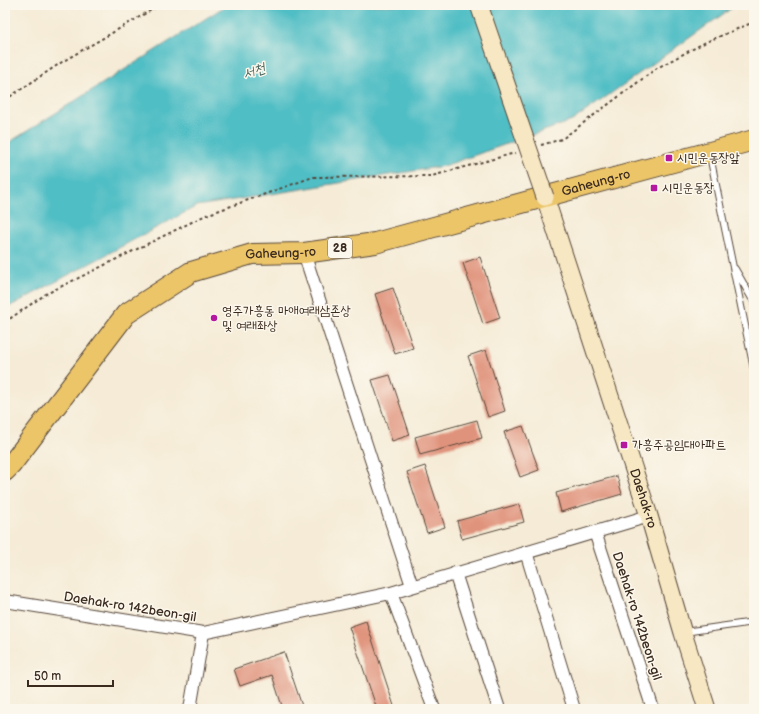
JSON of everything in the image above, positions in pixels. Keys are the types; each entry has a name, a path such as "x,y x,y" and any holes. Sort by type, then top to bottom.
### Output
{"main road":[{"name":"Daehak-ro","path":"479,5 546,197 649,516 707,709"},
{"name":"Gaheung-ro","path":"5,471 126,314 191,272 252,254 304,253 376,243 754,140"}],"street":[{"path":"304,253 412,586"},
{"name":"Daehak-ro 142beon-gil","path":"5,601 203,633 391,593 649,516"},
{"name":"Daehak-ro 142beon-gil","path":"595,532 653,709"},
{"path":"526,552 574,709"},
{"path":"455,573 499,709"},
{"path":"391,593 434,709"},
{"path":"190,709 203,633"}],"lane":[{"path":"709,152 754,369"},
{"path":"732,264 754,302"},
{"path":"683,633 754,622"}],"path":[{"path":"5,100 62,62 160,5"},
{"path":"539,146 562,139 657,68 706,42 754,22"},
{"path":"5,322 46,294 206,215 313,177 432,176 516,152"}],"water":[{"name":"서천","path":"227,5 736,5 572,121 444,166 197,206 5,309 5,145"}],"building":[{"path":"480,257 500,318 483,324 463,263"},
{"path":"393,288 413,348 395,354 375,294"},
{"path":"486,350 505,411 488,417 468,356"},
{"path":"390,375 410,435 392,441 372,380"},
{"path":"477,420 482,438 420,455 415,437"},
{"path":"523,426 539,470 520,477 504,432"},
{"path":"425,466 445,527 427,533 407,472"},
{"path":"617,476 622,494 561,512 556,493"},
{"path":"519,504 524,522 462,539 457,521"},
{"path":"366,621 395,709 377,709 349,627"},
{"path":"284,652 303,709 283,709 272,675 240,686 234,669"}],"place":[{"name":"시민운동장앞","path":"669,158"},
{"name":"시민운동장","path":"654,188"},
{"name":"영주가흥동 마애여래삼존상 및 여래좌상","path":"214,318"},
{"name":"가흥주공임대아파트","path":"624,445"}]}
